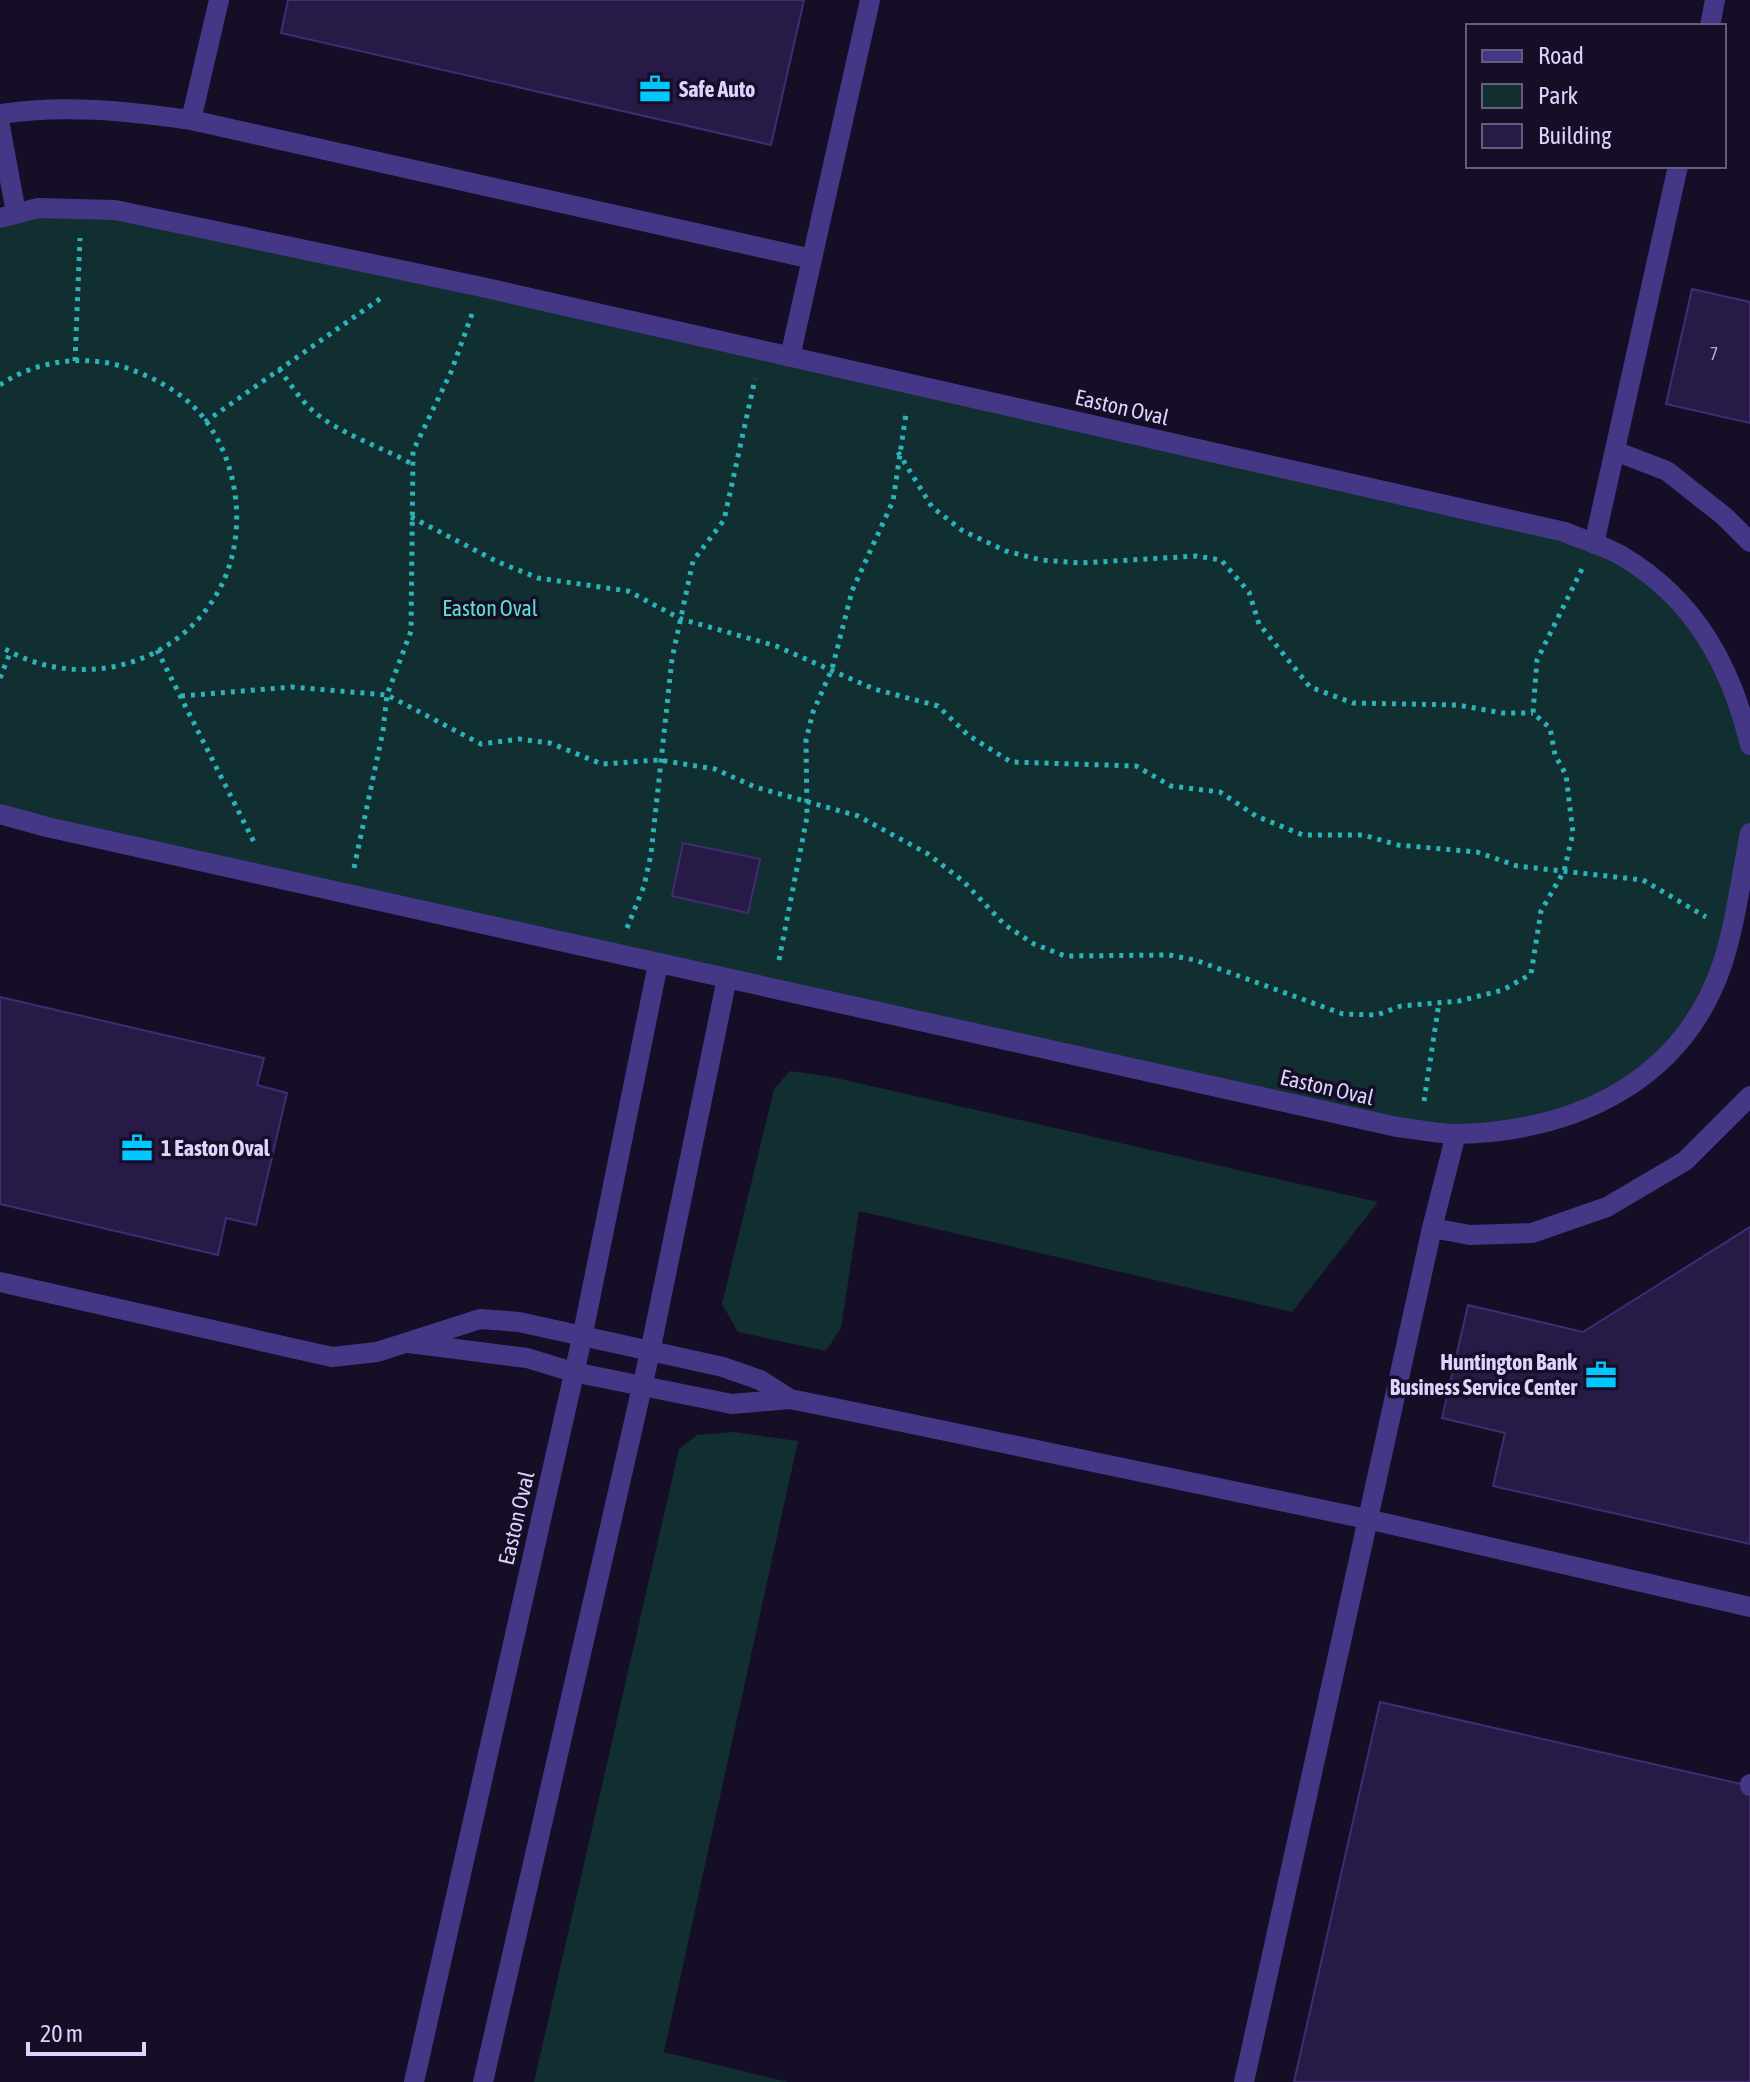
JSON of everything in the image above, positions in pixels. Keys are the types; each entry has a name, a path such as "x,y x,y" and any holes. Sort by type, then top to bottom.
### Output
{"street":[{"path":"191,120 219,0"},
{"path":"790,357 870,0"},
{"path":"1710,24 1715,0"},
{"path":"0,114 49,107 114,109 191,120 812,259"},
{"path":"0,126 8,216"},
{"path":"1594,544 1678,168"},
{"name":"Easton Oval","path":"8,216 38,208 115,210 482,287 1550,529 1622,556 1672,594 1712,641 1739,699 1750,745"},
{"path":"1615,451 1667,471 1724,516 1750,542"},
{"name":"Easton Oval","path":"0,814 617,955 1419,1130 1456,1134 1540,1125 1603,1101 1656,1069 1697,1018 1722,965 1729,931 1744,891 1750,833"},
{"name":"Easton Oval","path":"414,2082 582,1338 658,964"},
{"path":"483,2082 650,1352 727,978"},
{"path":"1432,1228 1470,1235 1532,1233 1607,1207 1685,1161 1750,1096"},
{"path":"1244,2082 1432,1228 1456,1134"},
{"path":"0,1282 332,1357 377,1352 480,1319 519,1322 723,1367 760,1380 790,1399"},
{"path":"409,1343 487,1351 732,1404 790,1399 1367,1519 1750,1607"}],"path":[{"path":"75,361 81,209"},
{"path":"205,422 417,273"},
{"path":"348,895 383,731 387,695 411,631 413,451 451,372 482,287"},
{"path":"617,955 644,886 651,854 659,760 693,561 724,520 761,350"},
{"path":"0,385 14,375 61,361 110,362 156,378 195,408 205,422 223,449 237,496 234,550 214,599 178,639 131,664 78,672 26,662 0,646"},
{"path":"279,369 311,410 338,428 377,444 413,465"},
{"path":"773,988 808,801 806,740 832,669 852,591 893,501 898,452 912,384"},
{"path":"181,696 292,687 387,695 481,744 519,739 550,743 602,764 659,760 715,769 755,787 858,816 928,854 963,881 1005,925 1034,944 1065,956 1169,955 1195,960 1343,1014 1377,1015 1401,1006 1439,1003 1503,990 1531,974 1541,911 1564,871 1573,833 1566,775 1555,755 1550,728 1533,713 1502,713 1458,705 1353,703 1310,687 1259,624 1249,592 1221,560 1196,556 1081,563 1041,560 1006,551 963,531 932,507 898,452"},
{"path":"411,517 498,562 538,578 628,591 681,619 776,646 874,689 938,706 968,735 1011,762 1136,766 1171,786 1220,792 1256,816 1303,835 1363,835 1398,845 1477,852 1517,866 1643,880 1729,931"},
{"path":"1533,713 1537,660 1594,544"},
{"path":"157,650 272,878"},
{"path":"0,678 11,653"},
{"path":"1419,1130 1439,1003"}],"green space":[{"name":"Easton Oval","path":"115,210 1565,532 1622,556 1712,641 1750,745 1750,833 1697,1018 1603,1101 1456,1134 0,814 0,218"},
{"path":"790,1071 832,1077 1378,1202 1292,1312 859,1211 841,1328 826,1351 738,1332 722,1304 774,1089"},
{"path":"734,1432 798,1441 664,2052 788,2082 534,2082 679,1449 697,1435"}],"building":[{"name":"Safe Auto","path":"288,0 804,0 771,145 281,33"},
{"path":"1692,289 1750,302 1750,423 1666,404"},
{"path":"683,843 760,859 748,913 672,896"},
{"name":"1 Easton Oval","path":"0,997 264,1058 257,1085 287,1093 256,1225 226,1218 218,1255 0,1204"},
{"name":"Huntington Bank Business Service Center","path":"1750,1227 1750,1544 1493,1486 1505,1433 1442,1418 1468,1305 1583,1332"},
{"path":"1380,1702 1750,1786 1750,2082 1294,2082"}],"place":[{"name":"Safe Auto","path":"655,89"},
{"name":"1 Easton Oval","path":"137,1148"},
{"name":"Huntington Bank Business Service Center","path":"1601,1375"}]}
